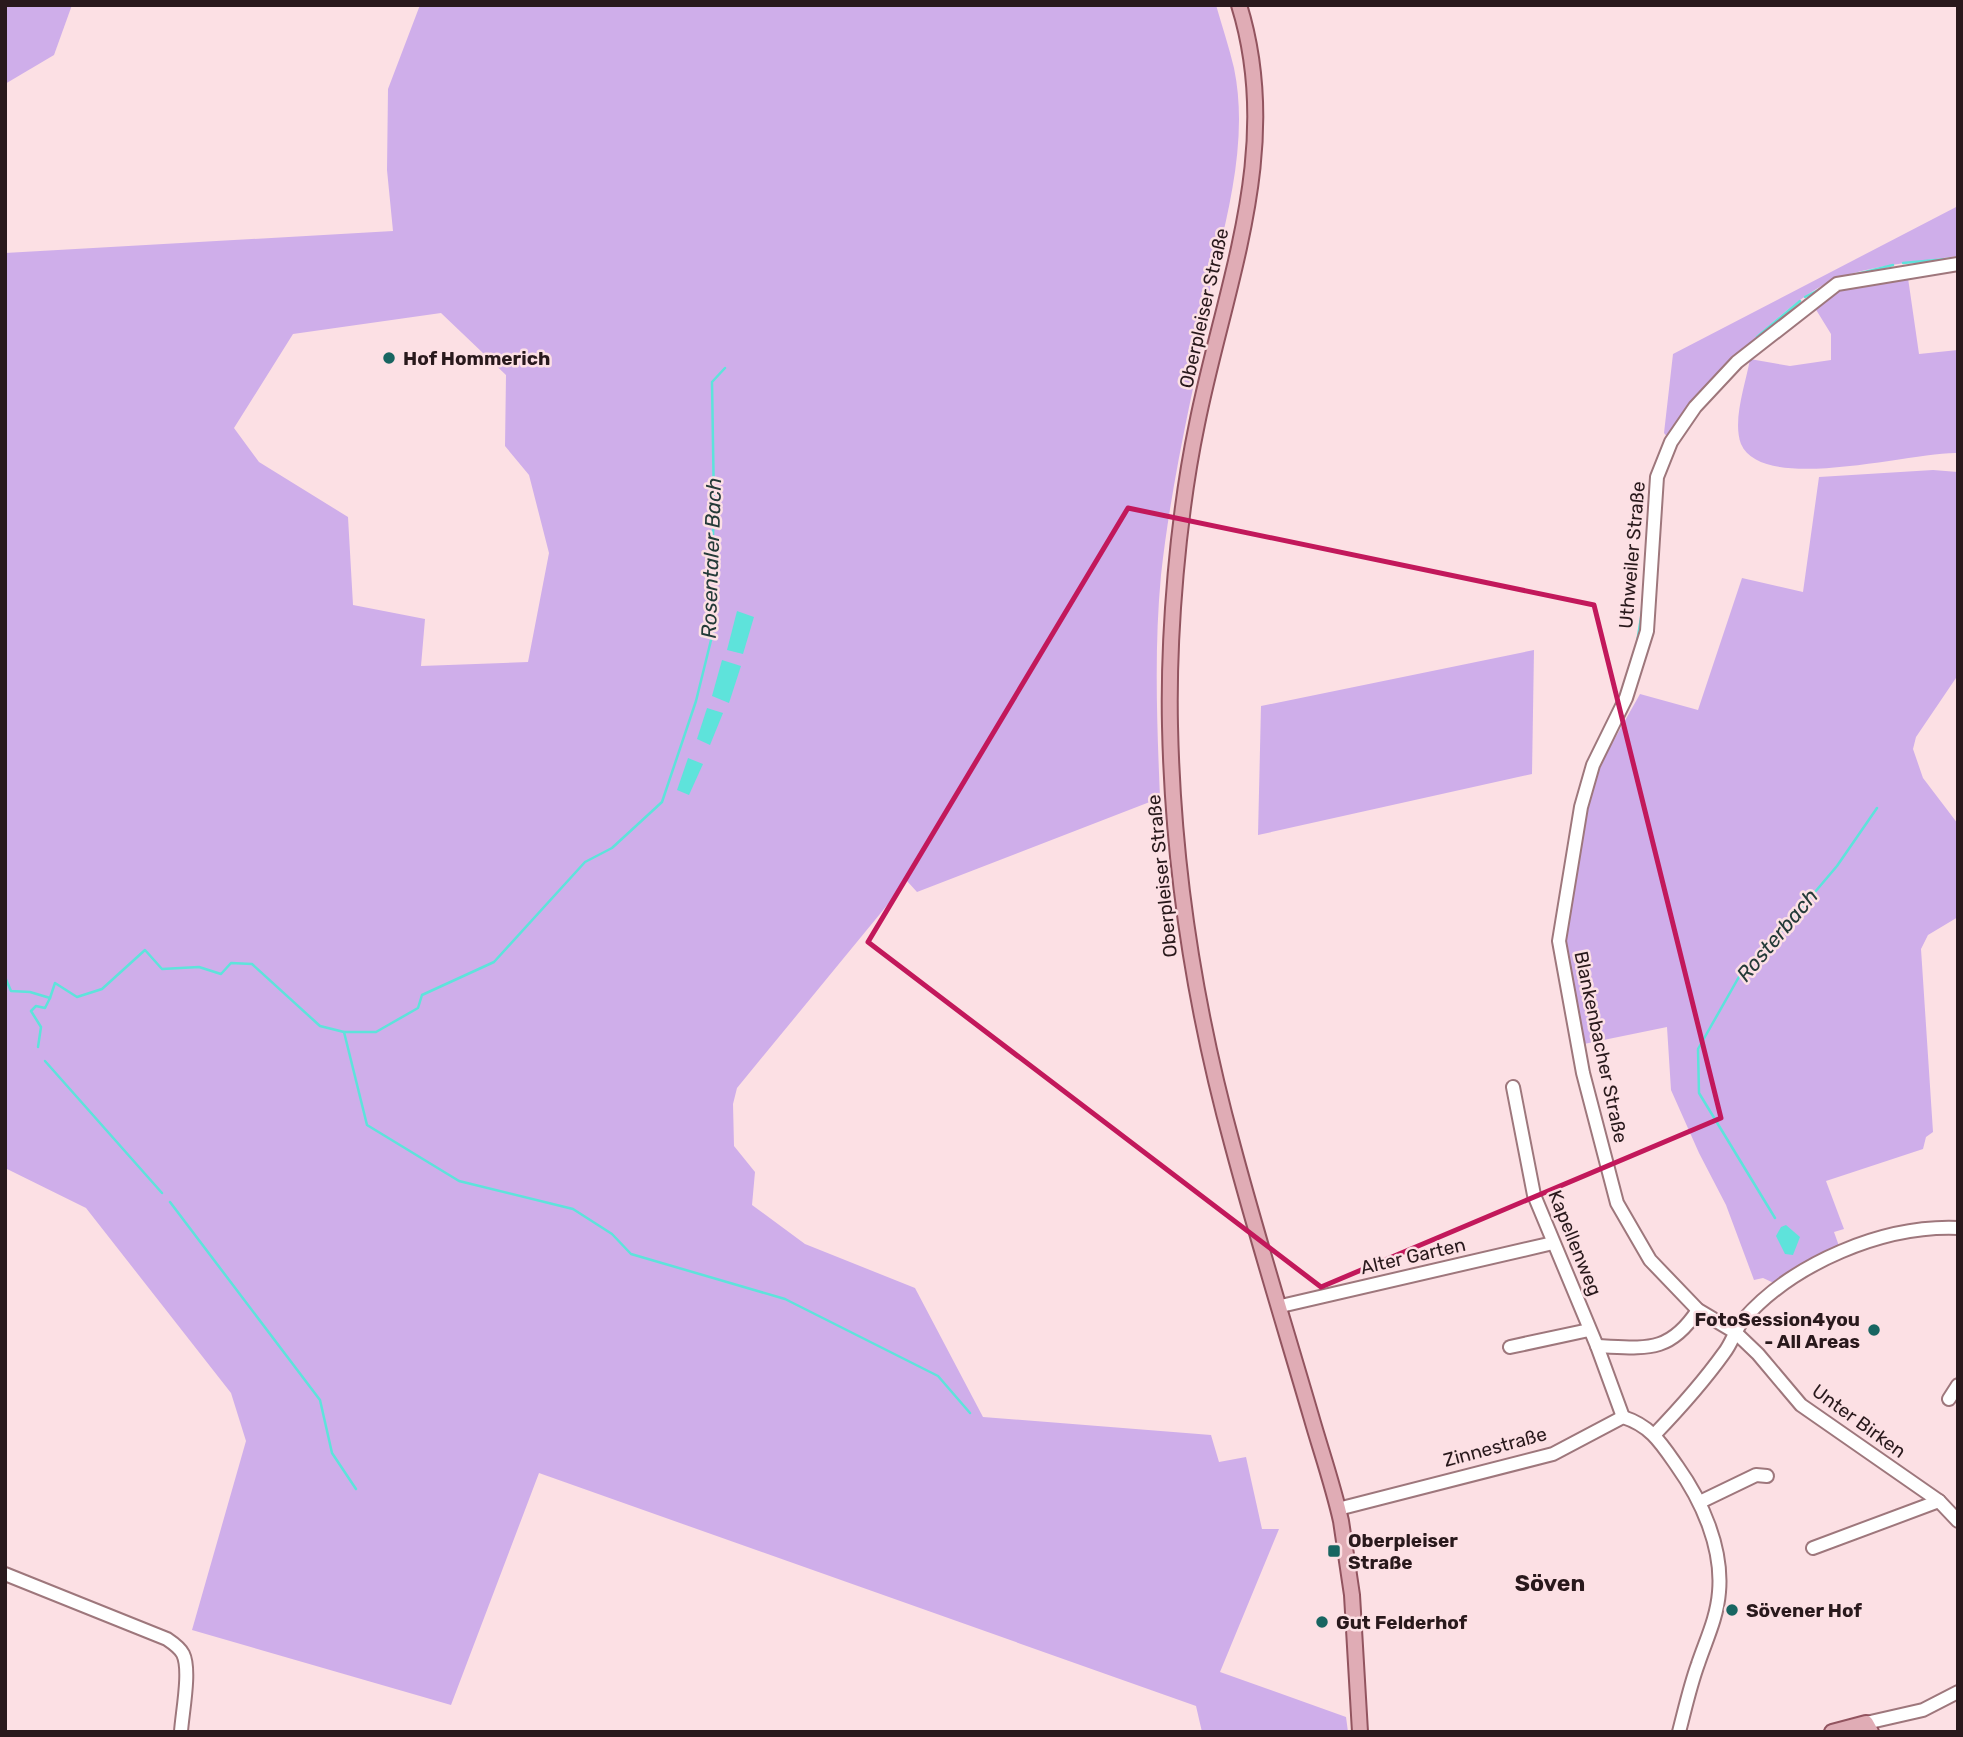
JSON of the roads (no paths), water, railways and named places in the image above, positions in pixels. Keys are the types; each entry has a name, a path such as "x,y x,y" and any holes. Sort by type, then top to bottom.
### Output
{"main road":[{"name":"Oberpleiser Straße","path":"1239,5 1248,36 1256,93 1255,159 1196,428 1186,497 1179,552 1170,692 1171,774 1180,881 1203,1024 1233,1150 1281,1306 1338,1509 1352,1595 1360,1732"},
{"path":"1832,1732 1869,1727"}],"street":[{"name":"Uthweiler Straße","path":"1593,765 1626,698 1647,631 1657,477 1671,442 1695,407 1737,362 1837,284 1958,264"},
{"name":"Blankenbacher Straße","path":"1593,765 1581,807 1559,941 1583,1073 1617,1203 1650,1261 1698,1310 1735,1332"},
{"name":"Kapellenweg","path":"1513,1087 1534,1195 1597,1346 1623,1417"},
{"path":"1655,1434 1726,1351 1742,1321 1793,1280 1860,1243 1912,1229 1958,1228"},
{"name":"Alter Garten","path":"1281,1306 1553,1243"},
{"path":"1597,1346 1660,1345 1677,1338 1698,1310"},
{"path":"1510,1347 1589,1330"},
{"name":"Unter Birken","path":"1735,1332 1758,1354 1801,1405 1939,1501 1958,1521"},
{"path":"1949,1399 1958,1385"},
{"path":"1623,1417 1641,1423 1655,1434 1700,1502 1714,1542 1719,1593 1714,1621 1697,1667 1679,1732"},
{"name":"Zinnestraße","path":"1338,1509 1553,1454 1623,1417"},
{"path":"1700,1502 1756,1475 1766,1476"},
{"path":"1813,1548 1939,1501"},
{"path":"5,1574 167,1639 177,1646 184,1655 186,1668 181,1732"},
{"path":"1869,1727 1923,1710 1958,1692"}],"water":[{"path":"737,611 754,617 743,654 727,650"},
{"path":"722,660 741,666 729,703 712,696"},
{"path":"707,708 723,713 710,745 697,739"},
{"path":"688,758 703,764 689,795 677,790"},
{"path":"1786,1225 1800,1237 1793,1255 1785,1254 1776,1236 1781,1227"}],"waterway":[{"path":"1903,263 1958,258"},
{"path":"1849,276 1893,265"},
{"path":"1805,297 1824,287"},
{"path":"1757,337 1800,301"},
{"path":"1743,350 1751,343"},
{"name":"Rosentaler Bach","path":"5,977 11,991 30,992 50,998 55,983 77,997 102,989 145,950 162,969 199,967 221,974 231,963 252,964 320,1026 344,1032 376,1032 418,1008 422,995 494,962 585,862 612,848 662,802 696,701 714,628 707,585 712,566 714,505 712,382 725,368"},
{"path":"1637,643 1642,611"},
{"name":"Rosterbach","path":"1775,1218 1699,1093 1698,1049 1744,968 1787,925 1837,866 1877,808"},
{"path":"1554,947 1559,975"},
{"path":"38,1047 41,1027 31,1011 36,1006 45,1008 50,998"},
{"path":"344,1032 367,1125 459,1181 573,1209 612,1234 631,1254 785,1299 938,1376 970,1413"},
{"path":"45,1061 162,1193"},
{"path":"170,1202 320,1400 332,1453 356,1489"}],"place":[{"name":"Hof Hommerich","path":"389,358"},
{"name":"FotoSession4you - All Areas","path":"1874,1330"},
{"name":"Oberpleiser Straße","path":"1334,1551"},
{"name":"Sövener Hof","path":"1732,1610"},
{"name":"Gut Felderhof","path":"1322,1622"}],"district":[{"name":"Söven","path":"1550,1583"}]}
